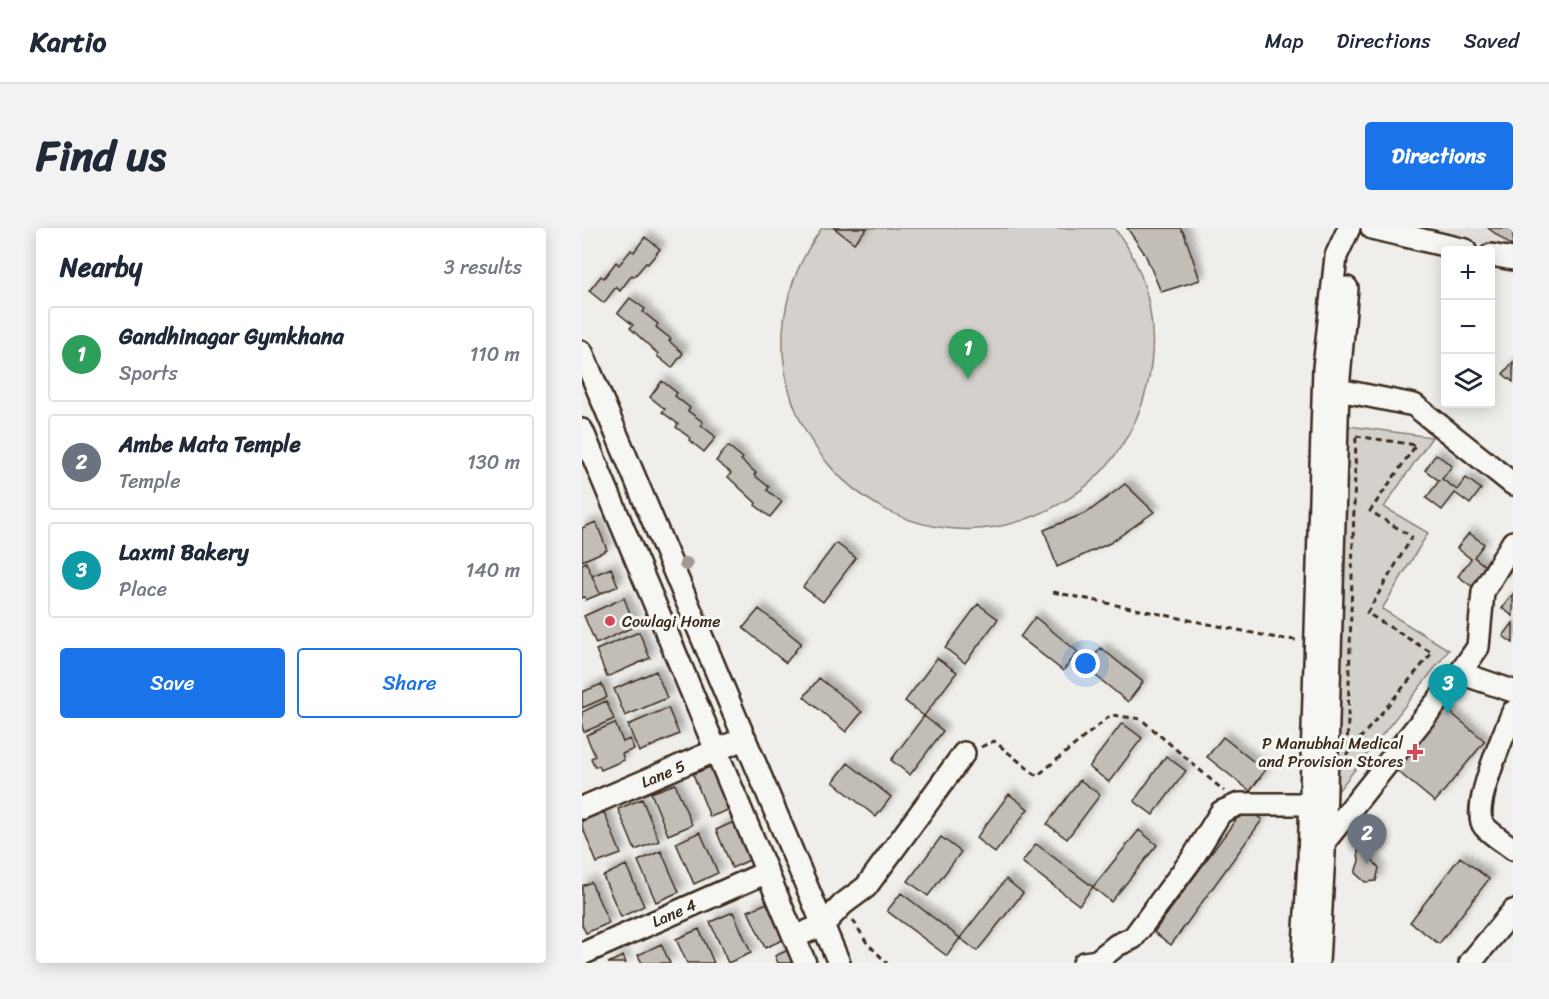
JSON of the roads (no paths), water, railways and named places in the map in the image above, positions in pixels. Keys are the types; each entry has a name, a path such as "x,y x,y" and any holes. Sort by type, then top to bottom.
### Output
{"street":[{"path":"1318,963 1324,842 1318,767 1336,256 1350,228"},
{"path":"1372,228 1448,246"},
{"path":"1495,256 1513,259"},
{"path":"582,351 839,963"},
{"path":"1331,388 1414,405 1513,484"},
{"path":"609,417 582,430 805,963"},
{"path":"1309,860 1460,674 1478,647 1483,592 1512,544"},
{"path":"655,605 684,593"},
{"path":"1460,674 1513,691"},
{"path":"1513,712 1481,797 1480,816 1483,825 1513,849"},
{"name":"Lane 5","path":"582,808 744,738"},
{"path":"794,937 823,925 843,904 867,887 964,753"},
{"path":"1303,963 1310,804 1318,767"},
{"path":"1084,963 1097,961 1117,945 1133,938 1192,859 1221,812 1239,804 1310,804"},
{"name":"Lane 4","path":"582,954 767,872"},
{"path":"1470,963 1513,911"}],"place":[{"name":"Gandhinagar Gymkhana","path":"968,379"},
{"name":"Cowlagi Home","path":"610,621"},
{"name":"Laxmi Bakery","path":"1448,714"},
{"name":"P Manubhai Medical and Provision Stores","path":"1415,752"},
{"name":"Ambe Mata Temple","path":"1367,864"}]}
